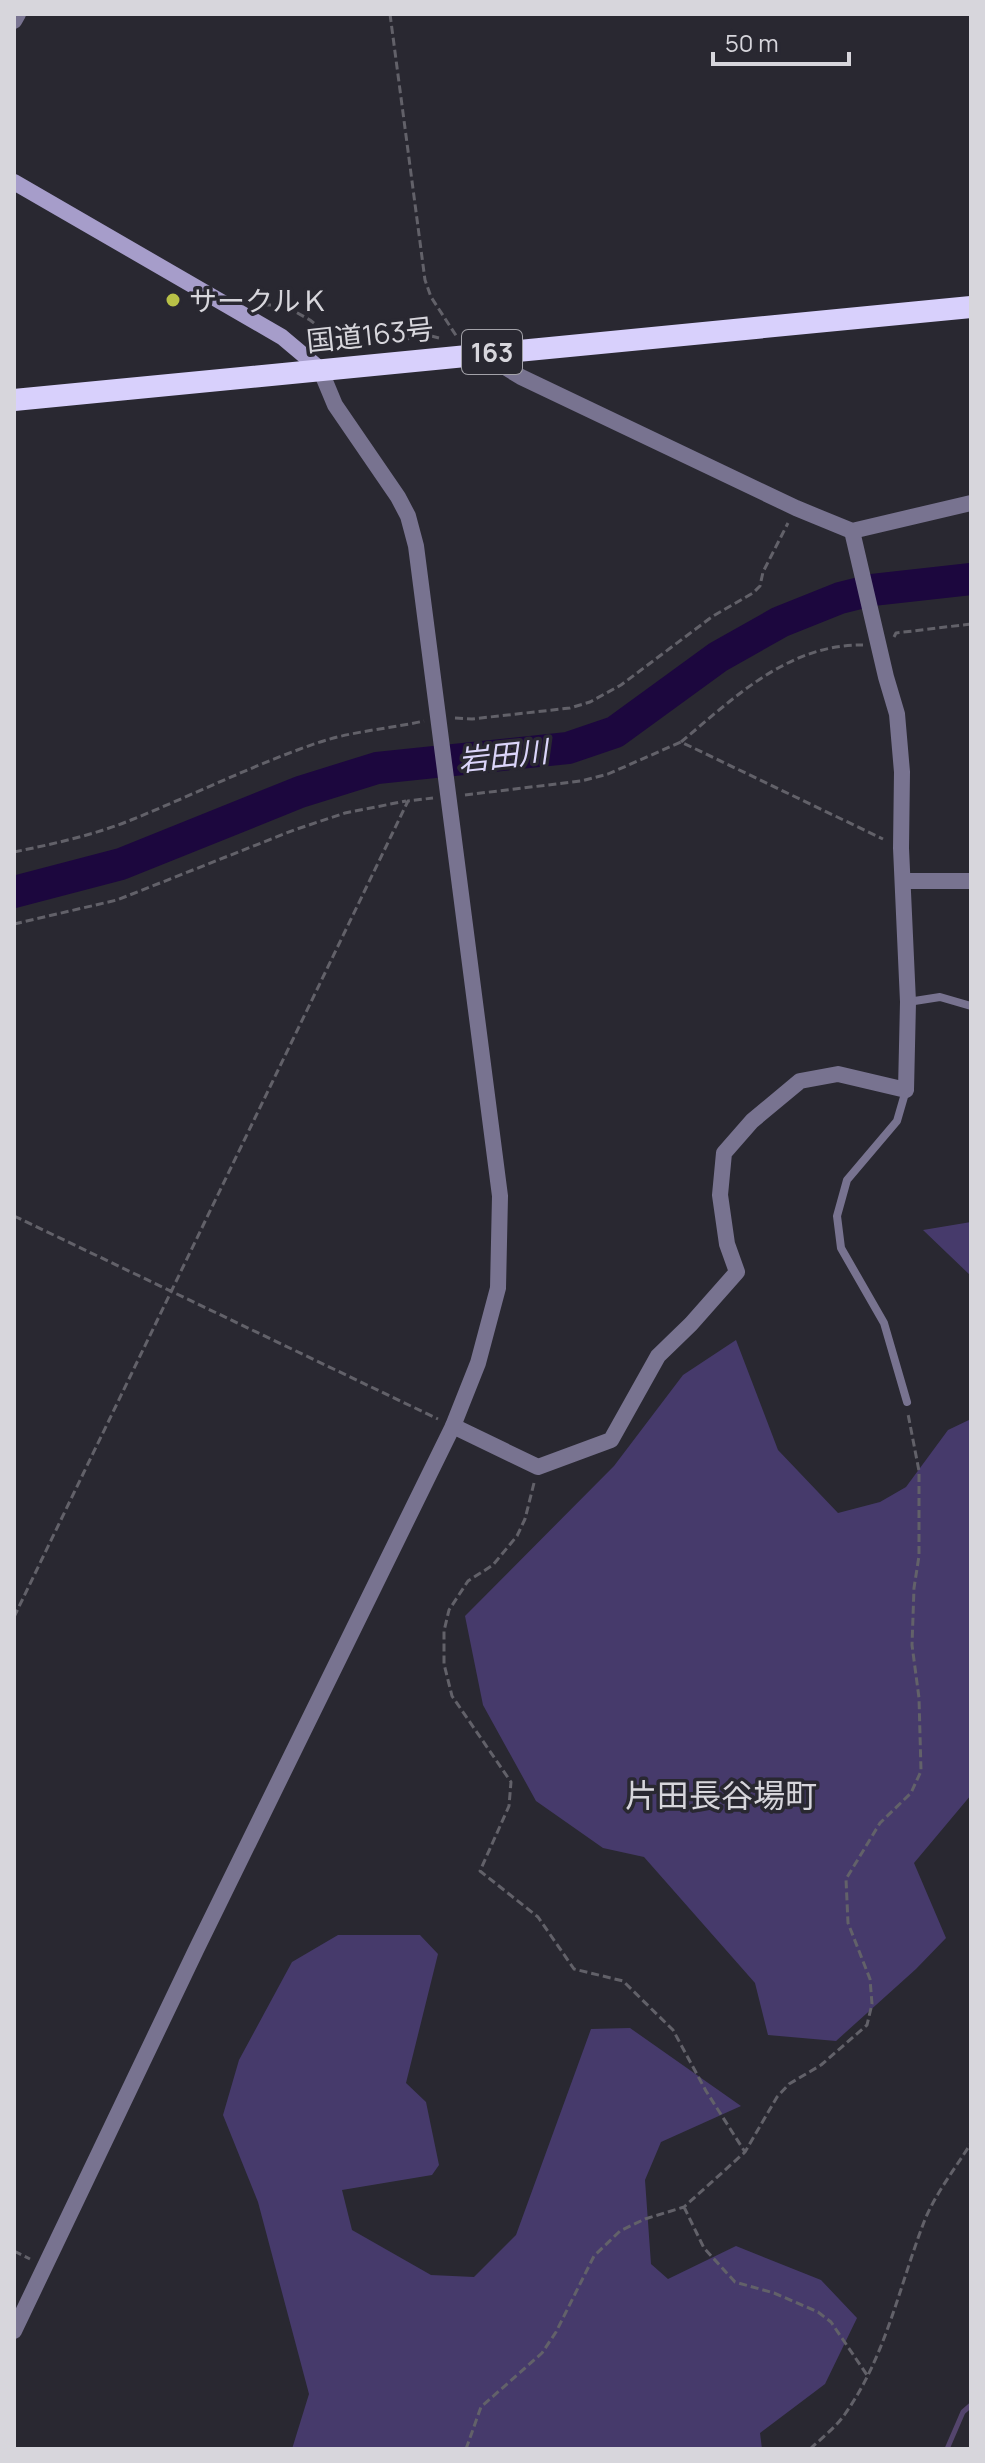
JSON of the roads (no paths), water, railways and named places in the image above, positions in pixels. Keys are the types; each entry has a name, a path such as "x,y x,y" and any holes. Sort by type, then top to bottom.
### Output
{"highway":[{"name":"国道163号","path":"14,400 320,369 472,349 971,307"}],"main road":[{"path":"14,182 282,337 320,369"}],"street":[{"path":"14,21 18,14"},
{"path":"472,349 521,377 852,531 971,503"},
{"path":"14,2331 196,1950 453,1426 478,1363 498,1288 500,1196 416,546 408,516 398,497 335,405 320,369"},
{"path":"453,1426 538,1467 611,1440 658,1356 737,1272 727,1244 720,1195 724,1153 752,1121 800,1081 838,1074 906,1090 908,1002 901,848 902,772 897,714 883,643 852,531"},
{"path":"904,881 971,881"}],"lane":[{"path":"908,1002 940,997 971,1006"},
{"path":"906,1090 897,1121 847,1180 837,1216 841,1248 884,1323 907,1402"}],"waterway":[{"name":"岩田川","path":"14,892 121,864 300,792 377,768 568,748 615,732 718,657 780,622 840,598 872,590 971,579"},
{"path":"947,2449 963,2412 971,2405"}],"place":[{"name":"サークルＫ","path":"173,300"}],"district":[{"name":"片田長谷場町","path":"721,1795"}]}
